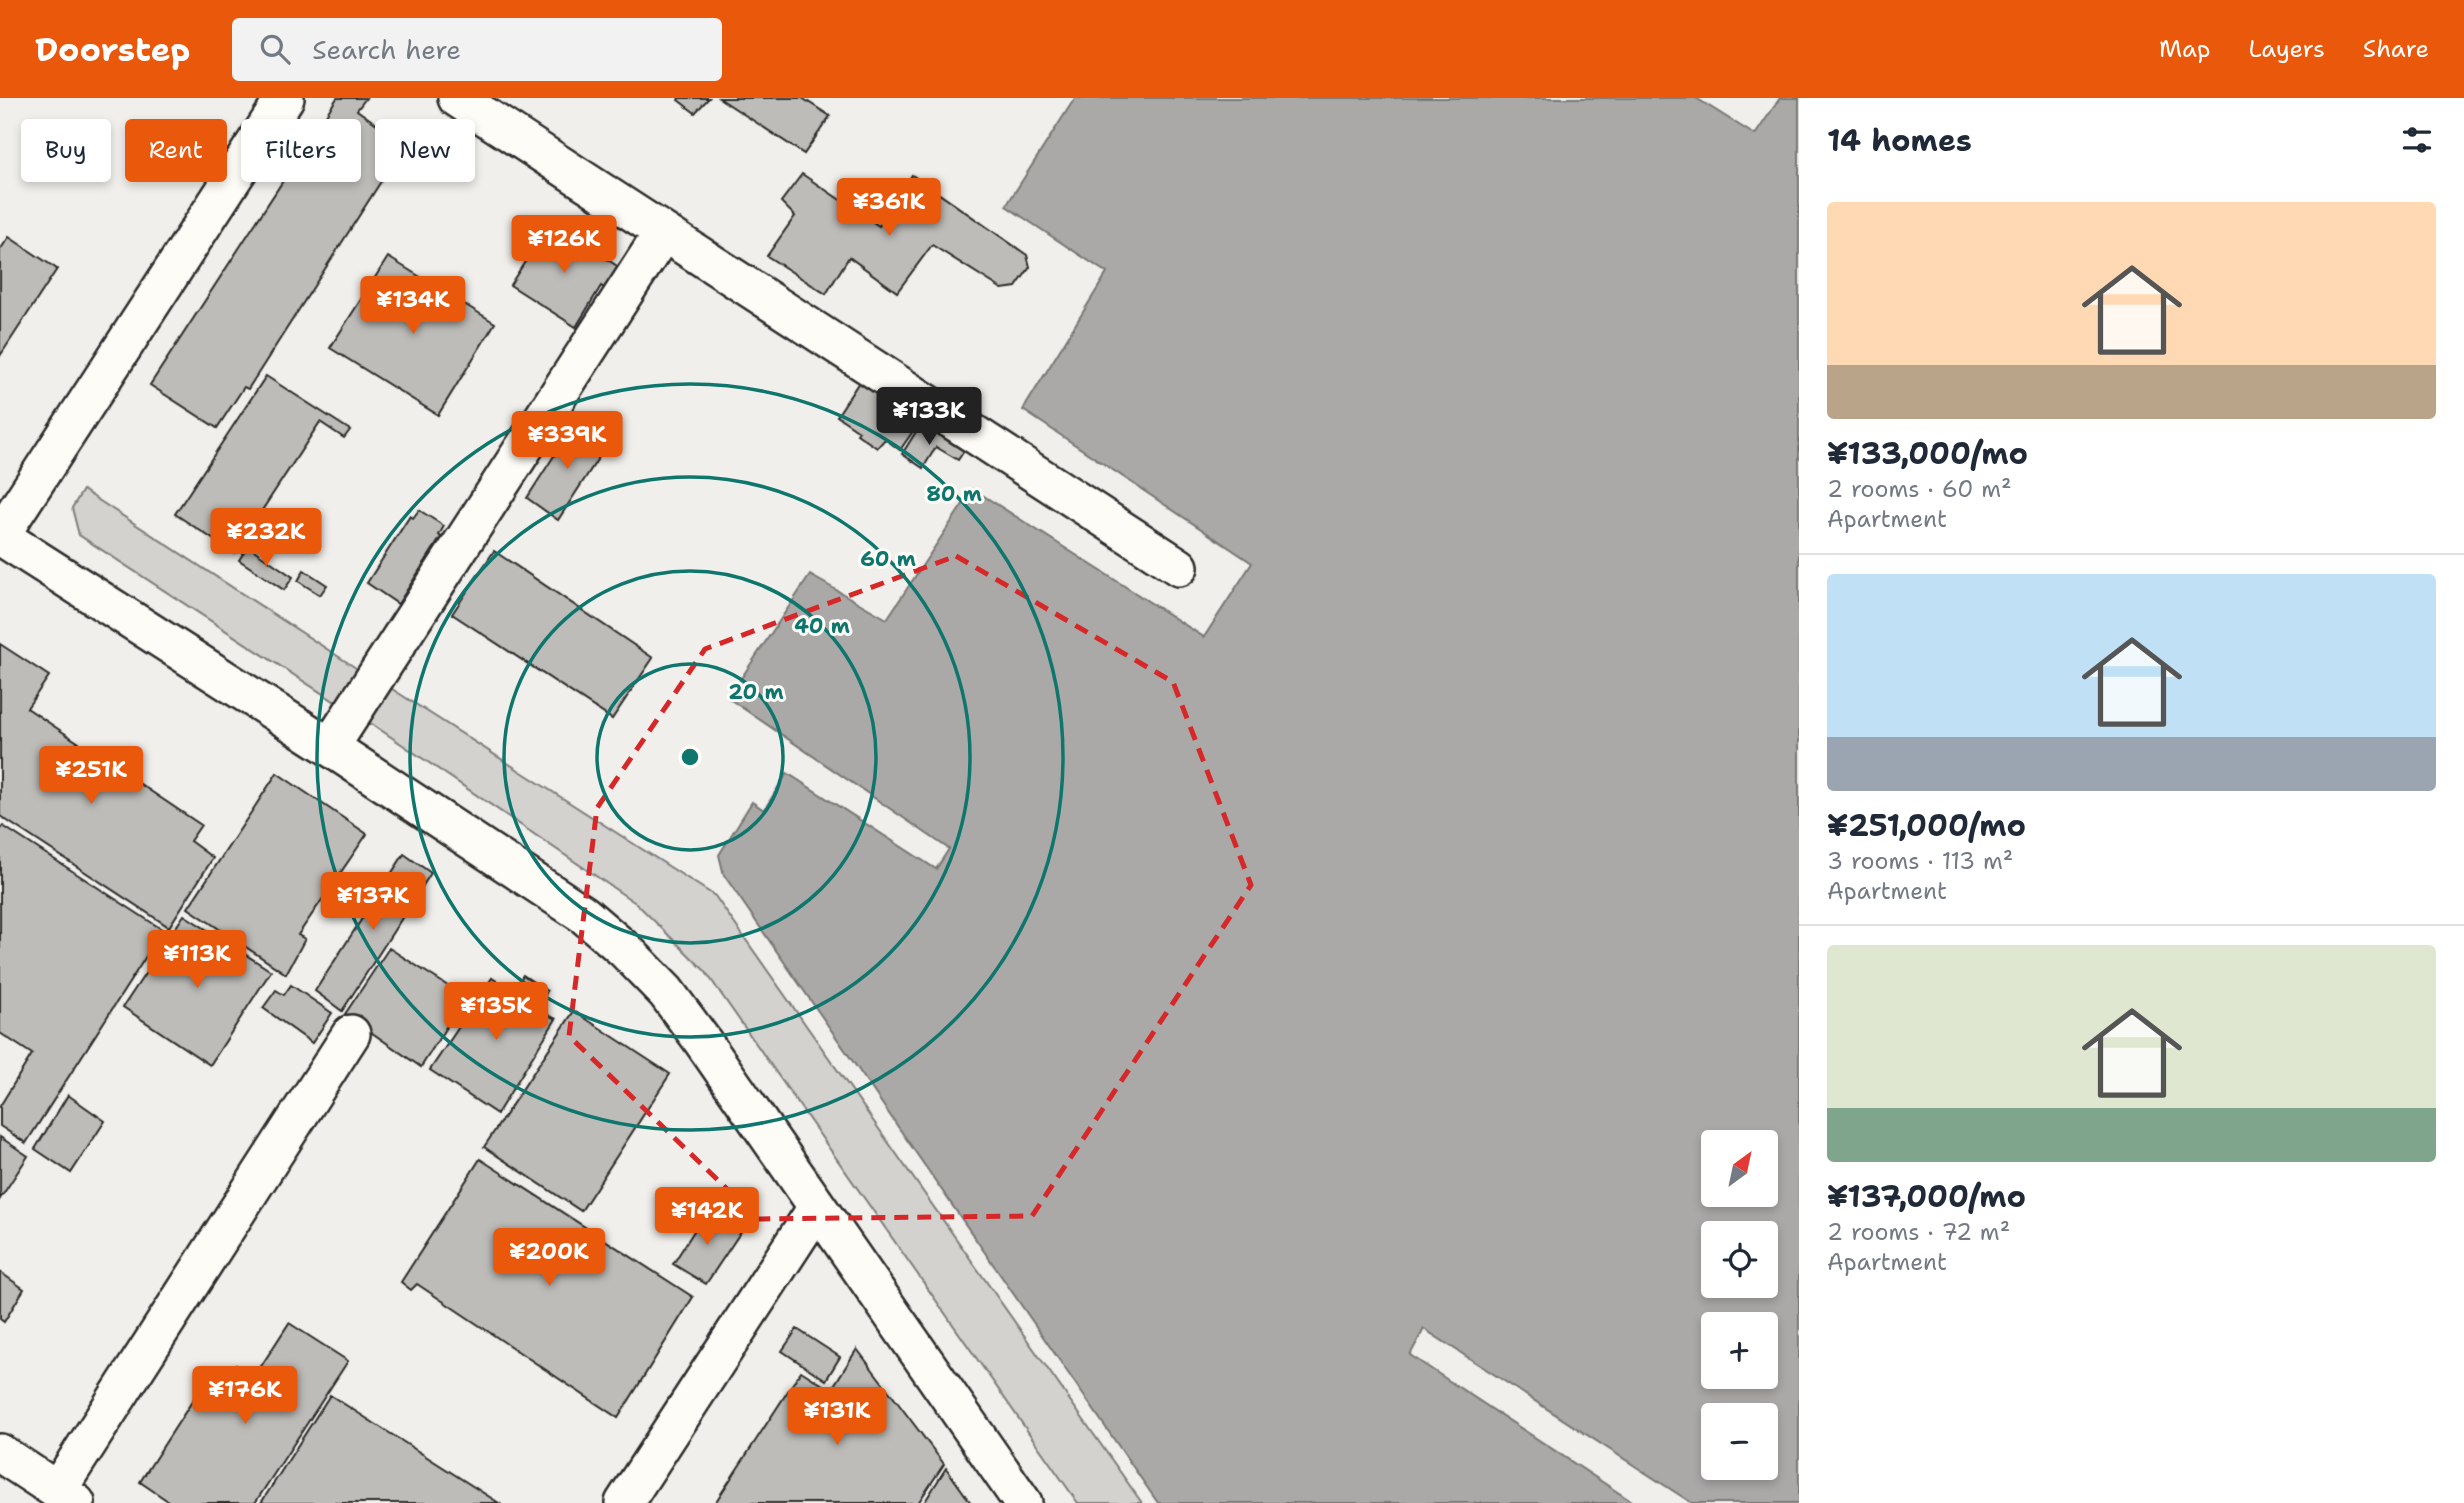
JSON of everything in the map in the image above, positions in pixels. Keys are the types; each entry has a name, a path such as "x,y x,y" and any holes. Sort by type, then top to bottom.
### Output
{"street":[{"path":"285,98 0,536 330,747 583,914 625,950 666,992 1023,1503"},
{"path":"457,98 1179,567"},
{"path":"330,747 663,233"},
{"path":"0,1454 66,1497 351,1034"},
{"path":"624,1503 816,1209"}],"highlighted area":[{"path":"956,556 1173,682 1251,885 1032,1216 758,1219 569,1036 597,808 705,649"}],"shaded area":[{"path":"1075,98 1696,98 1755,135 1780,98 1799,98 1799,1503 1692,1503 1424,1329 1410,1355 1634,1503 1158,1503 724,875 719,855 752,802 764,810 787,773 936,869 949,849 728,698 810,575 887,619 973,489 1204,637 1252,563 1023,410 1107,273 1006,206"},
{"path":"83,490 359,670 337,703 79,535 72,508"},
{"path":"389,687 715,896 1142,1503 1078,1503 705,971 637,904 366,720"}],"building":[{"path":"337,98 366,98 357,110 375,123 375,182 381,182 248,389 244,387 217,428 150,385 282,182 361,182 361,119 323,119"},
{"path":"709,98 695,113 678,100"},
{"path":"719,98 802,98 830,116 804,154"},
{"path":"802,174 879,226 912,175 1027,255 1030,267 1016,287 1002,289 932,245 897,292 849,257 826,294 767,256 795,216 781,202"},
{"path":"550,223 622,269 608,291 601,286 576,327 510,285"},
{"path":"9,237 57,269 0,356 0,250"},
{"path":"388,257 495,323 438,415 330,348"},
{"path":"266,376 350,430 344,438 320,422 234,553 175,514"},
{"path":"859,382 920,421 900,450 885,439 877,448 837,416"},
{"path":"575,423 608,443 558,520 527,498"},
{"path":"921,424 964,451 958,460 936,447 923,468 902,454"},
{"path":"419,510 444,526 439,535 441,537 398,604 367,583 410,516 413,518"},
{"path":"248,546 293,577 284,590 239,560"},
{"path":"494,551 653,658 612,719 452,614"},
{"path":"304,570 327,585 320,595 298,581"},
{"path":"0,644 49,676 27,708 201,825 190,841 213,858 169,927 0,816"},
{"path":"277,773 367,834 298,935 305,939 286,974 188,908"},
{"path":"3,826 163,930 26,1143 0,1126 0,1106 32,1054 0,1033 0,830"},
{"path":"404,854 431,873 342,1011 315,991"},
{"path":"184,915 271,971 210,1065 123,1007"},
{"path":"389,948 465,997 421,1067 345,1014"},
{"path":"523,975 547,991 538,1010 556,1019 497,1114 430,1070 492,978 513,992"},
{"path":"291,985 332,1013 312,1043 263,1008 276,990 284,995"},
{"path":"574,1011 670,1074 581,1211 484,1147"},
{"path":"68,1095 105,1121 71,1173 35,1149"},
{"path":"0,1137 28,1156 0,1199"},
{"path":"480,1159 693,1297 618,1418 417,1284 411,1290 401,1282"},
{"path":"708,1209 742,1230 706,1284 673,1264"},
{"path":"0,1272 24,1289 4,1322 0,1319"},
{"path":"289,1323 348,1361 255,1503 171,1503 140,1482 204,1383 218,1392 236,1365 254,1377"},
{"path":"797,1329 840,1357 826,1380 782,1351"},
{"path":"857,1349 944,1464 918,1503 715,1503 801,1371 831,1390"},
{"path":"330,1395 499,1503 261,1503"},
{"path":"946,1468 971,1503 924,1503"}]}
